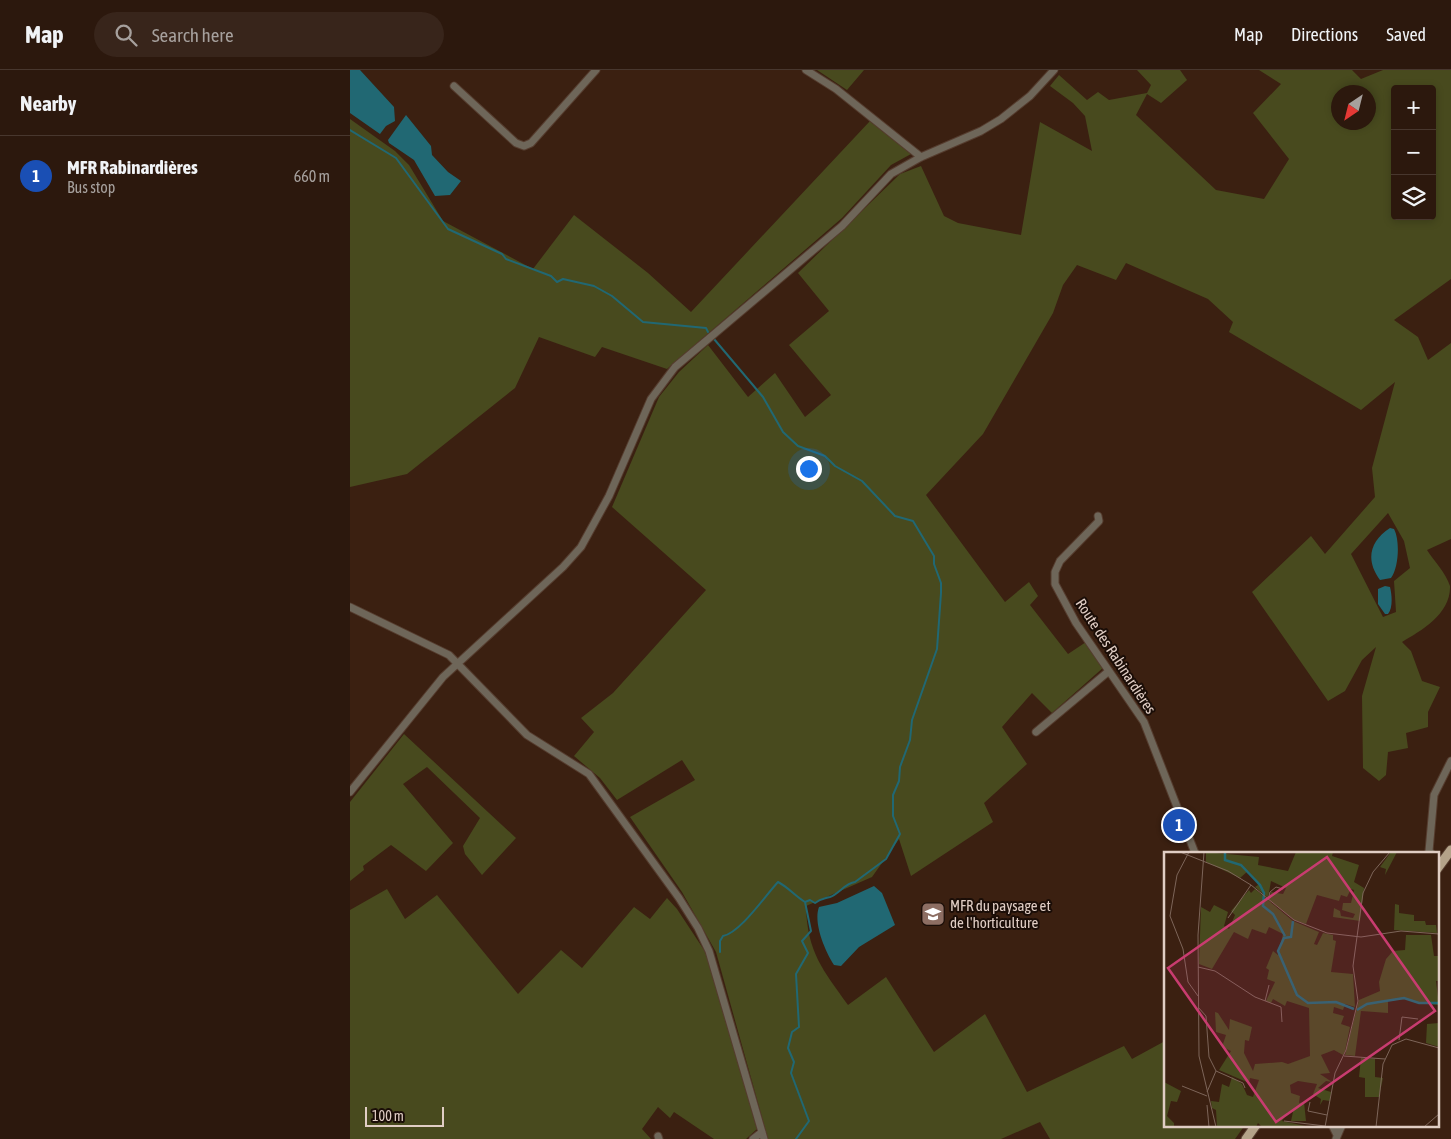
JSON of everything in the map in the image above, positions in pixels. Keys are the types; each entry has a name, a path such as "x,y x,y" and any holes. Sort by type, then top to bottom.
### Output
{"main road":[{"path":"1440,859 1451,850"},
{"path":"1246,1139 1255,1126"}],"street":[{"path":"454,86 516,143 524,146 531,143 596,70"},
{"path":"806,70 836,89 921,156"},
{"path":"350,792 426,697 458,663 563,568 581,547 609,496 652,399 675,367 842,226 891,174 921,156 966,138 1001,119 1030,96 1054,70"},
{"name":"Route des Rabinardières","path":"1098,516 1099,521 1091,532 1060,562 1054,579 1056,590 1144,722 1195,852"},
{"path":"350,607 449,655 527,735 589,774 679,898 698,928 709,951 763,1136 753,1139"},
{"path":"1036,732 1109,671"},
{"path":"1430,852 1434,795 1451,761"}],"green space":[{"path":"817,70 864,70 847,90"},
{"path":"1137,70 1180,70 1187,80 1161,103 1147,94 1136,115 1216,190 1264,199 1289,159 1253,113 1281,84 1259,70 1352,70 1361,79 1383,70 1451,70 1451,279 1394,320 1418,337 1428,360 1451,343 1451,539 1427,550 1448,581 1450,586 1449,596 1446,605 1434,620 1418,633 1402,642 1411,651 1422,681 1440,687 1428,712 1428,727 1406,733 1408,748 1388,752 1386,775 1379,781 1363,768 1362,696 1376,647 1362,660 1345,691 1328,701 1252,592 1311,536 1325,554 1375,497 1372,468 1395,382 1361,410 1229,332 1233,322 1208,299 1126,263 1116,280 1077,265 1063,285 1053,313 983,434 926,495 1005,602 1029,582 1038,596 1030,605 1068,654 1086,642 1104,667 1052,713 1032,693 1002,727 1027,764 984,803 993,822 911,876 899,839 872,877 806,906 809,936 818,960 848,1005 886,977 934,1052 985,1014 1027,1092 1124,1046 1132,1059 1164,1042 1164,1126 1244,1126 1235,1139 1050,1139 1040,1122 1001,1139 768,1139 716,952 682,892 630,817 695,780 682,760 617,800 600,778 574,756 594,732 581,718 613,693 706,590 612,507 659,397 679,372 708,345 748,397 775,373 805,417 831,395 789,345 829,311 798,273 900,174 921,166 944,216 958,223 1021,235 1040,122 1092,151 1085,116 1073,103 1050,86 1059,75 1087,100 1098,92 1109,100 1147,93 1151,85","holes":["1388,513 1404,541 1410,568 1394,581 1396,612 1383,617 1351,554"]},
{"path":"350,119 395,151 409,165 443,221 533,269 574,215 648,273 691,312 870,121 911,154 891,165 842,218 667,369 602,347 595,357 539,337 515,388 407,474 350,487"},
{"path":"404,734 516,838 482,875 465,854 463,846 480,818 427,767 403,784 453,843 426,871 391,845 363,866 364,870 350,881 350,802"},
{"path":"387,889 405,919 437,895 518,994 561,950 582,968 634,907 650,919 667,898 677,909 706,953 757,1129 746,1139 714,1139 674,1112 670,1118 658,1107 642,1129 651,1139 350,1139 350,910"}],"water":[{"path":"350,70 360,70 394,107 395,121 386,126 380,134 350,113"},
{"path":"406,115 431,146 432,155 448,172 461,181 450,195 435,196 414,160 389,143 388,140"},
{"path":"1390,528 1394,529 1398,546 1396,567 1391,578 1380,580 1372,565 1372,551 1378,539"},
{"path":"1385,586 1390,587 1391,594 1391,605 1388,614 1385,614 1378,604 1378,589"},
{"path":"874,886 882,893 895,925 859,947 841,966 834,965 824,945 819,929 819,907 837,903"}],"waterway":[{"path":"350,130 396,158 448,229 502,254 506,259 551,276 557,282 563,279 594,286 612,296 643,322 706,328 708,332"},
{"path":"714,339 763,397 783,432 798,446 825,456 835,466 862,481 895,516 913,521 934,556 934,564 941,583 937,649 912,720 910,740 900,767 899,781 893,795 893,816 900,834 886,859 833,896 821,899 815,903 810,900 805,902 778,882 737,928 723,936 720,941 720,952"},
{"path":"796,1139 809,1121 791,1073 794,1062 788,1048 792,1032 799,1027 796,974 808,953 802,941 811,931 805,902"}],"place":[{"name":"MFR Rabinardières","path":"1179,825"},
{"name":"MFR du paysage et de l'horticulture","path":"933,914"}]}
